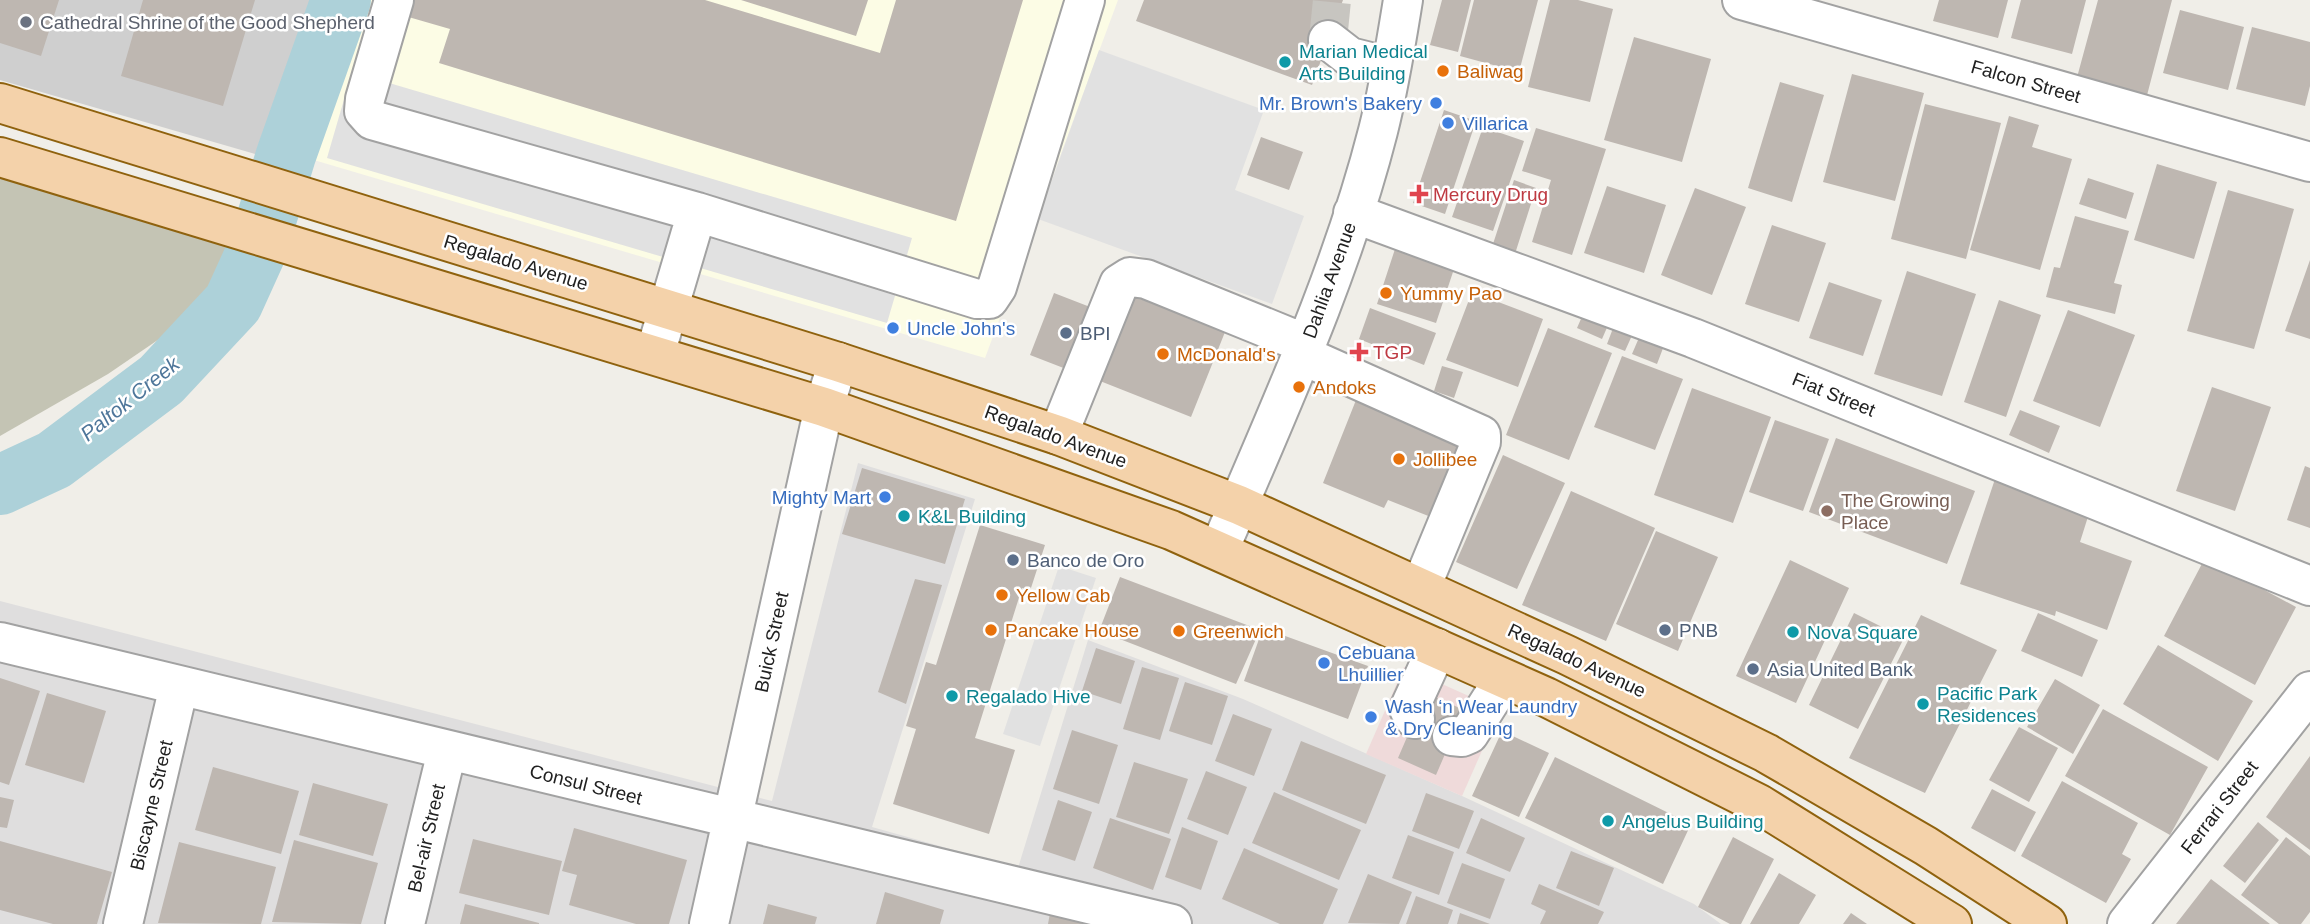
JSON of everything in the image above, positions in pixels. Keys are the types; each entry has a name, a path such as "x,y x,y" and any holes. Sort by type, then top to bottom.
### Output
{"main road":[{"name":"Regalado Avenue","path":"0,103 838,362 1058,435 1239,505 1579,660 1766,754 1926,846 2048,924"},
{"path":"0,157 666,357 824,407 1101,503 1219,550 1437,648 1759,804 1952,924"}],"street":[{"path":"394,0 366,99 364,111 372,120 707,215 977,299 989,299 997,287 1086,0"},
{"name":"Dahlia Avenue","path":"1219,550 1304,350 1353,213 1378,130 1403,0"},
{"name":"Falcon Street","path":"1742,0 2310,162"},
{"path":"1328,40 1350,57 1390,67"},
{"name":"Fiat Street","path":"1353,213 1693,338 2310,586"},
{"path":"666,357 707,215"},
{"path":"1058,435 1119,284 1130,277 1146,279 1304,350 1481,435 1481,442 1421,587"},
{"name":"Buick Street","path":"709,924 824,407 838,362"},
{"name":"Consul Street","path":"0,642 1172,924"},
{"path":"1415,719 1409,709 1437,648"},
{"path":"1452,736 1462,737 1469,734 1504,679"},
{"name":"Biscayne Street","path":"123,924 179,686"},
{"name":"Ferrari Street","path":"2127,924 2310,691"},
{"name":"Bel-air Street","path":"405,924 447,751"}],"shaded area":[{"path":"0,0 327,0 286,101 259,155 0,80"},
{"path":"355,0 1118,0 985,358 307,158"},
{"path":"1099,50 1264,110 1235,190 1304,216 1272,304 1038,219"},
{"path":"352,72 912,238 887,323 327,158"},
{"path":"0,175 236,246 190,318 108,374 0,436"},
{"path":"858,463 975,499 872,827 1018,868 1088,640 1243,699 1462,796 1694,904 1721,924 0,924 0,601 772,801"},
{"path":"1059,566 1096,578 1040,746 1003,734"},
{"path":"1404,667 1500,710 1462,796 1366,754"}],"building":[{"name":"Cathedral Shrine of the Good Shepherd","path":"0,0 59,0 41,56 0,43"},
{"path":"143,0 255,0 223,106 121,76"},
{"path":"409,0 705,0 880,53 896,0 1023,0 956,221 439,63 450,29 405,16"},
{"path":"741,0 868,0 856,36"},
{"name":"Marian Medical Arts Building","path":"1144,0 1343,0 1312,85 1136,21"},
{"path":"1442,0 1471,0 1458,52 1430,45"},
{"path":"1474,0 1538,0 1519,72 1460,56"},
{"path":"1550,0 1578,0 1613,9 1590,102 1528,87"},
{"path":"1939,0 2008,0 1998,38 1933,21"},
{"path":"2021,0 2086,0 2072,54 2011,38"},
{"path":"2098,0 2172,0 2146,99 2076,81"},
{"path":"2180,10 2244,27 2228,90 2163,73"},
{"path":"2252,27 2310,42 2310,86 2305,106 2236,89"},
{"path":"1634,37 1711,59 1682,162 1604,140"},
{"path":"1852,74 1924,93 1895,201 1823,182"},
{"path":"1780,82 1824,95 1792,202 1748,188"},
{"path":"1925,104 2001,123 1966,259 1891,239"},
{"path":"1444,110 1476,121 1445,214 1413,203"},
{"path":"2009,116 2039,125 2032,147 2072,159 2040,270 1970,250"},
{"path":"1483,127 1524,141 1493,231 1452,217"},
{"path":"1536,128 1606,149 1572,255 1532,242 1551,180 1522,171"},
{"path":"1261,137 1303,152 1289,190 1247,175"},
{"path":"2157,164 2217,182 2194,259 2134,240"},
{"path":"2088,178 2134,193 2126,219 2079,204"},
{"path":"1514,180 1536,188 1514,257 1491,250"},
{"path":"1607,186 1666,205 1644,273 1584,253"},
{"path":"1695,188 1746,207 1712,295 1661,275"},
{"path":"2228,190 2294,209 2254,349 2187,331"},
{"path":"2075,216 2129,231 2114,283 2122,285 2115,314 2046,297 2054,267 2060,268"},
{"path":"1772,225 1826,243 1799,322 1745,304"},
{"path":"1395,249 1454,269 1436,323 1377,304"},
{"path":"2310,260 2310,339 2285,331"},
{"path":"1907,271 1976,294 1942,396 1874,374"},
{"path":"1829,282 1882,300 1863,356 1809,338"},
{"name":"McDonald's","path":"1135,291 1227,327 1191,417 1100,381"},
{"path":"1472,292 1543,319 1518,387 1446,360"},
{"name":"BPI","path":"1054,293 1103,312 1079,374 1030,355"},
{"path":"1999,300 2041,315 2006,417 1964,402"},
{"path":"1370,308 1436,333 1424,365 1359,339"},
{"path":"2068,310 2135,335 2100,427 2033,401"},
{"path":"1584,312 1609,323 1602,339 1577,328"},
{"path":"1615,323 1634,331 1625,351 1607,344"},
{"path":"1548,328 1612,353 1569,460 1506,435"},
{"path":"1641,333 1665,343 1657,364 1632,354"},
{"path":"1622,356 1683,379 1655,450 1594,427"},
{"path":"1442,366 1463,372 1454,398 1434,391"},
{"path":"2212,387 2271,407 2235,511 2176,491"},
{"path":"1692,388 1771,417 1733,523 1654,495"},
{"path":"1360,390 1471,446 1441,521 1388,500 1384,508 1323,483"},
{"path":"2020,410 2060,426 2049,453 2009,435"},
{"path":"1775,420 1829,439 1803,511 1749,492"},
{"path":"1836,438 1975,491 1947,564 1809,512"},
{"path":"1503,455 1565,483 1517,589 1456,562"},
{"path":"2305,466 2310,468 2310,528 2287,520"},
{"name":"K&L Building","path":"862,468 965,499 945,564 842,534"},
{"path":"1997,473 2092,504 2080,542 2132,561 2107,630 2056,611 2055,616 1960,584"},
{"path":"1571,491 1655,528 1606,641 1522,605"},
{"name":"Regalado Hive","path":"980,525 1045,545 1030,591 1022,588 975,738 1015,750 989,834 893,804 916,729 906,726 926,662 936,665"},
{"path":"1656,531 1718,557 1678,651 1616,624"},
{"path":"2205,558 2296,607 2255,685 2164,636"},
{"name":"Nova Square","path":"1790,560 1849,588 1796,703 1736,676"},
{"name":"Greenwich","path":"1120,577 1260,630 1236,684 1099,631"},
{"path":"915,579 942,585 906,704 878,692"},
{"path":"1854,613 1904,638 1858,729 1809,705"},
{"path":"2038,613 2098,640 2082,677 2021,651"},
{"name":"Pacific Park Residences","path":"1921,615 1997,650 1925,793 1849,758"},
{"path":"1263,628 1368,666 1348,719 1244,681"},
{"path":"2158,645 2253,701 2218,761 2123,704"},
{"path":"1096,648 1135,661 1121,704 1082,691"},
{"path":"1142,667 1179,678 1160,740 1123,729"},
{"path":"0,678 40,691 9,785 0,782"},
{"path":"2055,679 2100,705 2073,754 2027,727"},
{"path":"1185,682 1228,696 1212,745 1169,731"},
{"path":"47,693 106,711 84,783 25,765"},
{"path":"1426,693 1464,710 1436,775 1398,758"},
{"path":"2103,709 2208,767 2170,835 2065,776"},
{"path":"1233,714 1272,729 1254,776 1215,761"},
{"path":"2019,727 2058,748 2029,802 1989,780"},
{"path":"1072,730 1118,745 1099,804 1053,789"},
{"path":"1502,731 1549,753 1519,817 1472,796"},
{"path":"1301,741 1386,775 1366,824 1282,790"},
{"path":"2310,756 2310,850 2266,817"},
{"name":"Angelus Building","path":"1555,757 1691,824 1663,884 1525,818"},
{"path":"1134,762 1188,779 1169,834 1116,817"},
{"path":"213,767 299,791 281,854 195,830"},
{"path":"1206,771 1247,787 1228,835 1187,819"},
{"path":"2062,781 2138,823 2122,854 2131,859 2106,903 2021,856"},
{"path":"313,783 388,804 373,856 299,835"},
{"path":"1992,789 2036,812 2015,852 1971,828"},
{"path":"1274,792 1361,830 1339,880 1252,843"},
{"path":"1426,793 1474,811 1459,849 1412,831"},
{"path":"0,797 14,800 7,828 0,827"},
{"path":"1058,800 1092,812 1075,861 1042,850"},
{"path":"1110,818 1171,839 1153,890 1093,868"},
{"path":"1481,818 1525,838 1510,872 1466,853"},
{"path":"2258,822 2279,840 2245,883 2223,866"},
{"path":"1182,827 1218,841 1201,890 1165,877"},
{"path":"574,828 687,860 669,924 636,924 569,905 577,875 562,871"},
{"path":"1408,835 1454,852 1439,895 1392,878"},
{"path":"1733,837 1774,859 1741,924 1730,924 1698,907"},
{"path":"2286,837 2310,856 2310,912 2301,924 2279,924 2241,895"},
{"path":"473,839 562,861 549,915 459,893"},
{"path":"294,840 378,863 361,924 272,922"},
{"path":"0,841 112,872 97,924 53,924 0,910"},
{"path":"179,842 276,867 261,924 158,923"},
{"path":"1244,848 1338,889 1323,924 1280,924 1222,899"},
{"path":"1571,851 1614,868 1599,906 1556,888"},
{"path":"1462,863 1505,879 1490,919 1447,903"},
{"path":"1779,873 1816,895 1799,924 1750,924"},
{"path":"1368,874 1412,892 1399,924 1348,923"},
{"path":"2211,879 2270,924 2176,924"},
{"path":"1539,884 1604,912 1598,924 1540,924 1546,911 1531,904"},
{"path":"885,892 944,910 940,924 876,924"},
{"path":"1416,896 1453,910 1448,924 1406,924"},
{"path":"465,904 539,923 539,924 460,924"},
{"path":"768,904 817,917 815,924 763,924"},
{"path":"1050,913 1090,924 1048,924"},
{"path":"1460,913 1490,924 1457,924"},
{"path":"1851,913 1867,924 1843,924"}],"waterway":[{"name":"Paltok Creek","path":"0,485 54,460 161,380 233,303 257,250 286,155 341,0"}],"tunnel":[{"path":"1328,40 1332,0"}],"place":[{"name":"Cathedral Shrine of the Good Shepherd","path":"26,22"},
{"name":"Marian Medical Arts Building","path":"1285,62"},
{"name":"Baliwag","path":"1443,71"},
{"name":"Mr. Brown's Bakery","path":"1436,103"},
{"name":"Villarica","path":"1448,123"},
{"name":"Mercury Drug","path":"1419,194"},
{"name":"Yummy Pao","path":"1386,293"},
{"name":"Uncle John's","path":"893,328"},
{"name":"BPI","path":"1066,333"},
{"name":"TGP","path":"1359,352"},
{"name":"McDonald's","path":"1163,354"},
{"name":"Andoks","path":"1299,387"},
{"name":"Jollibee","path":"1399,459"},
{"name":"Mighty Mart","path":"885,497"},
{"name":"The Growing Place","path":"1827,511"},
{"name":"K&L Building","path":"904,516"},
{"name":"Banco de Oro","path":"1013,560"},
{"name":"Yellow Cab","path":"1002,595"},
{"name":"Pancake House","path":"991,630"},
{"name":"PNB","path":"1665,630"},
{"name":"Greenwich","path":"1179,631"},
{"name":"Nova Square","path":"1793,632"},
{"name":"Cebuana Lhuillier","path":"1324,663"},
{"name":"Asia United Bank","path":"1753,669"},
{"name":"Regalado Hive","path":"952,696"},
{"name":"Pacific Park Residences","path":"1923,704"},
{"name":"Wash ‘n Wear Laundry & Dry Cleaning","path":"1371,717"},
{"name":"Angelus Building","path":"1608,821"}]}
